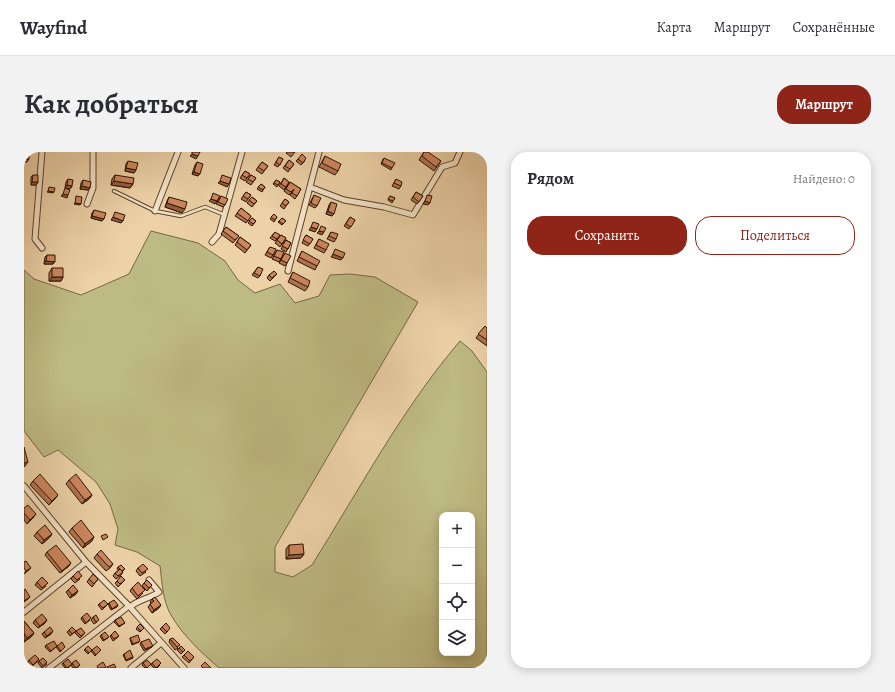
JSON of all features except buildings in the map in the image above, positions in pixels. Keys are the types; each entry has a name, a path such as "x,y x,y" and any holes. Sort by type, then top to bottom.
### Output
{"street":[{"path":"42,152 35,239 42,248"},
{"path":"87,204 92,188 93,152"},
{"path":"155,211 178,152"},
{"path":"212,242 219,234 242,152"},
{"path":"288,270 319,152"},
{"path":"310,187 344,200 384,207 413,215 442,166 455,163 460,152"},
{"path":"24,486 86,562 129,606 184,668"},
{"path":"24,612 86,562"},
{"path":"50,668 129,606 138,600 150,598 159,592 148,580"},
{"path":"131,668 161,643"}],"lane":[{"path":"114,191 155,211 182,216 205,207 225,215"}],"shaded area":[{"path":"151,231 198,243 225,261 238,280 255,293 280,284 295,303 319,296 330,275 350,274 375,277 418,302 275,547 275,572 293,577 312,565 382,450 419,394 439,367 460,341 472,351 487,372 487,668 219,668 199,650 176,623 168,610 163,592 160,566 137,552 115,545 118,529 110,504 96,482 58,450 44,457 24,431 24,270 34,279 81,295 129,274"}]}
